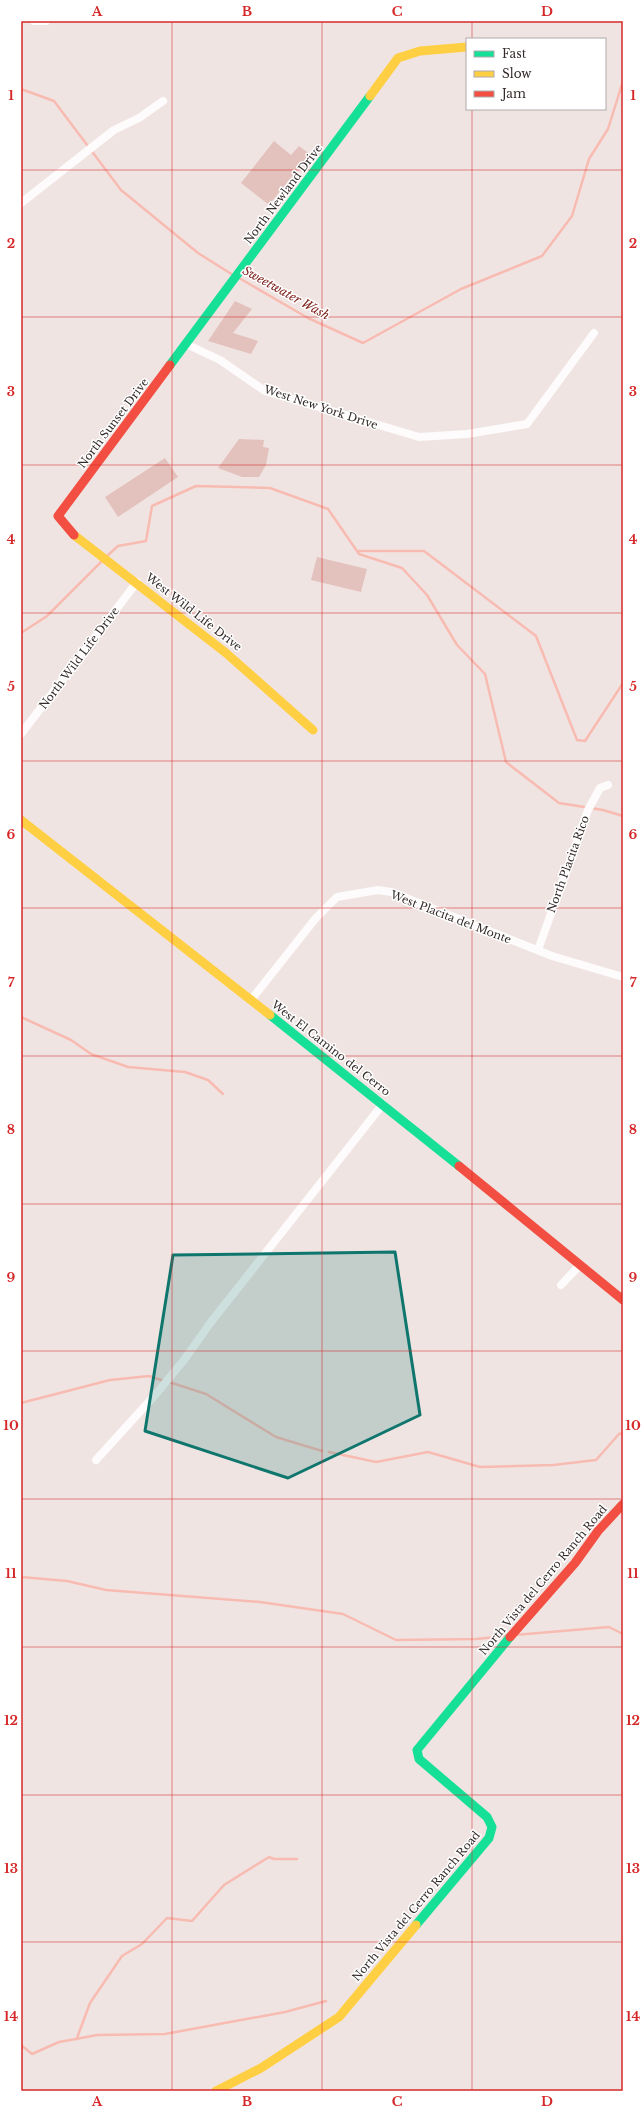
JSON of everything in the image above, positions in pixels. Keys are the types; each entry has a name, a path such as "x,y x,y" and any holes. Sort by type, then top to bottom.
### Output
{"street":[{"path":"34,21 46,21"},
{"name":"North Newland Drive","path":"186,344 398,58 420,51 466,47"},
{"path":"21,203 114,130 139,118 163,101"},
{"name":"West New York Drive","path":"186,344 220,360 265,391 419,437 467,434 527,424 594,333"},
{"name":"North Sunset Drive","path":"58,516 186,344"},
{"name":"West Wild Life Drive","path":"58,516 72,534 137,582 233,657 281,699 313,730"},
{"name":"North Wild Life Drive","path":"21,734 137,582"},
{"name":"North Placita Rico","path":"538,950 588,810 600,788 608,785"},
{"name":"West El Camino del Cerro","path":"21,820 384,1104 623,1300"},
{"name":"West Placita del Monte","path":"251,1000 315,919 337,897 358,892 378,890 391,892 538,950 623,977"},
{"path":"96,1460 156,1394 184,1360 211,1322 384,1104"},
{"path":"561,1285 580,1265"},
{"name":"North Vista del Cerro Ranch Road","path":"216,2091 261,2068 339,2017 489,1838 492,1827 487,1817 429,1769 419,1759 417,1750 516,1630 575,1563 598,1531 623,1504"}],"highlighted area":[{"path":"395,1252 420,1415 288,1478 145,1431 173,1255"}],"shaded area":[{"path":"274,141 291,155 299,146 310,154 269,205 241,183"},
{"path":"235,301 252,309 233,333 258,341 251,354 208,341"},
{"path":"239,439 264,440 263,447 269,448 266,465 259,477 242,477 218,468"},
{"path":"165,458 178,477 118,517 105,497"},
{"path":"317,557 367,569 361,592 311,580"}],"waterway":[{"name":"Sweetwater Wash","path":"239,278 308,318 363,343 461,289 542,256 572,216 589,159 608,129 623,81"},
{"name":"Sweetwater Wash","path":"21,89 54,101 121,190 198,253 233,275"},
{"path":"107,556 118,546 146,541 152,506 196,486 270,488 328,509 359,554 402,568 427,595 457,645 485,674 506,762 559,803 603,810 623,816"},
{"path":"357,551 424,551 536,636 577,740 585,741 623,683"},
{"path":"21,633 47,616 102,561"},
{"path":"21,1017 71,1040 91,1054 128,1067 185,1072 208,1080 223,1094"},
{"path":"21,1403 110,1380 149,1376 164,1381"},
{"path":"169,1382 206,1394 276,1437 322,1451"},
{"path":"329,1452 376,1462 428,1452 480,1467 553,1465 596,1460 619,1434 623,1433"},
{"path":"21,1577 67,1581 106,1590 260,1602 343,1614 396,1640 476,1639 506,1636"},
{"path":"515,1635 609,1627 623,1634"},
{"path":"77,2038 90,2003 122,1956 142,1944 167,1918 192,1921 224,1885 269,1857 274,1859 297,1859"},
{"path":"21,2045 32,2054 59,2042 97,2035 165,2034 285,2012 326,2001"}],"traffic: fast":[{"path":"170,365 370,96"},
{"path":"270,1015 459,1166"},
{"path":"416,1925 489,1838 492,1827 487,1817 419,1759 417,1750 510,1637"}],"traffic: slow":[{"path":"370,96 398,58 420,51 466,47"},
{"path":"74,535 226,653 313,730"},
{"path":"21,820 270,1015"},
{"path":"216,2091 261,2068 339,2017 416,1925"}],"traffic: jam":[{"path":"74,535 58,516 170,365"},
{"path":"459,1166 623,1300"},
{"path":"510,1637 575,1563 598,1531 623,1504"}]}
